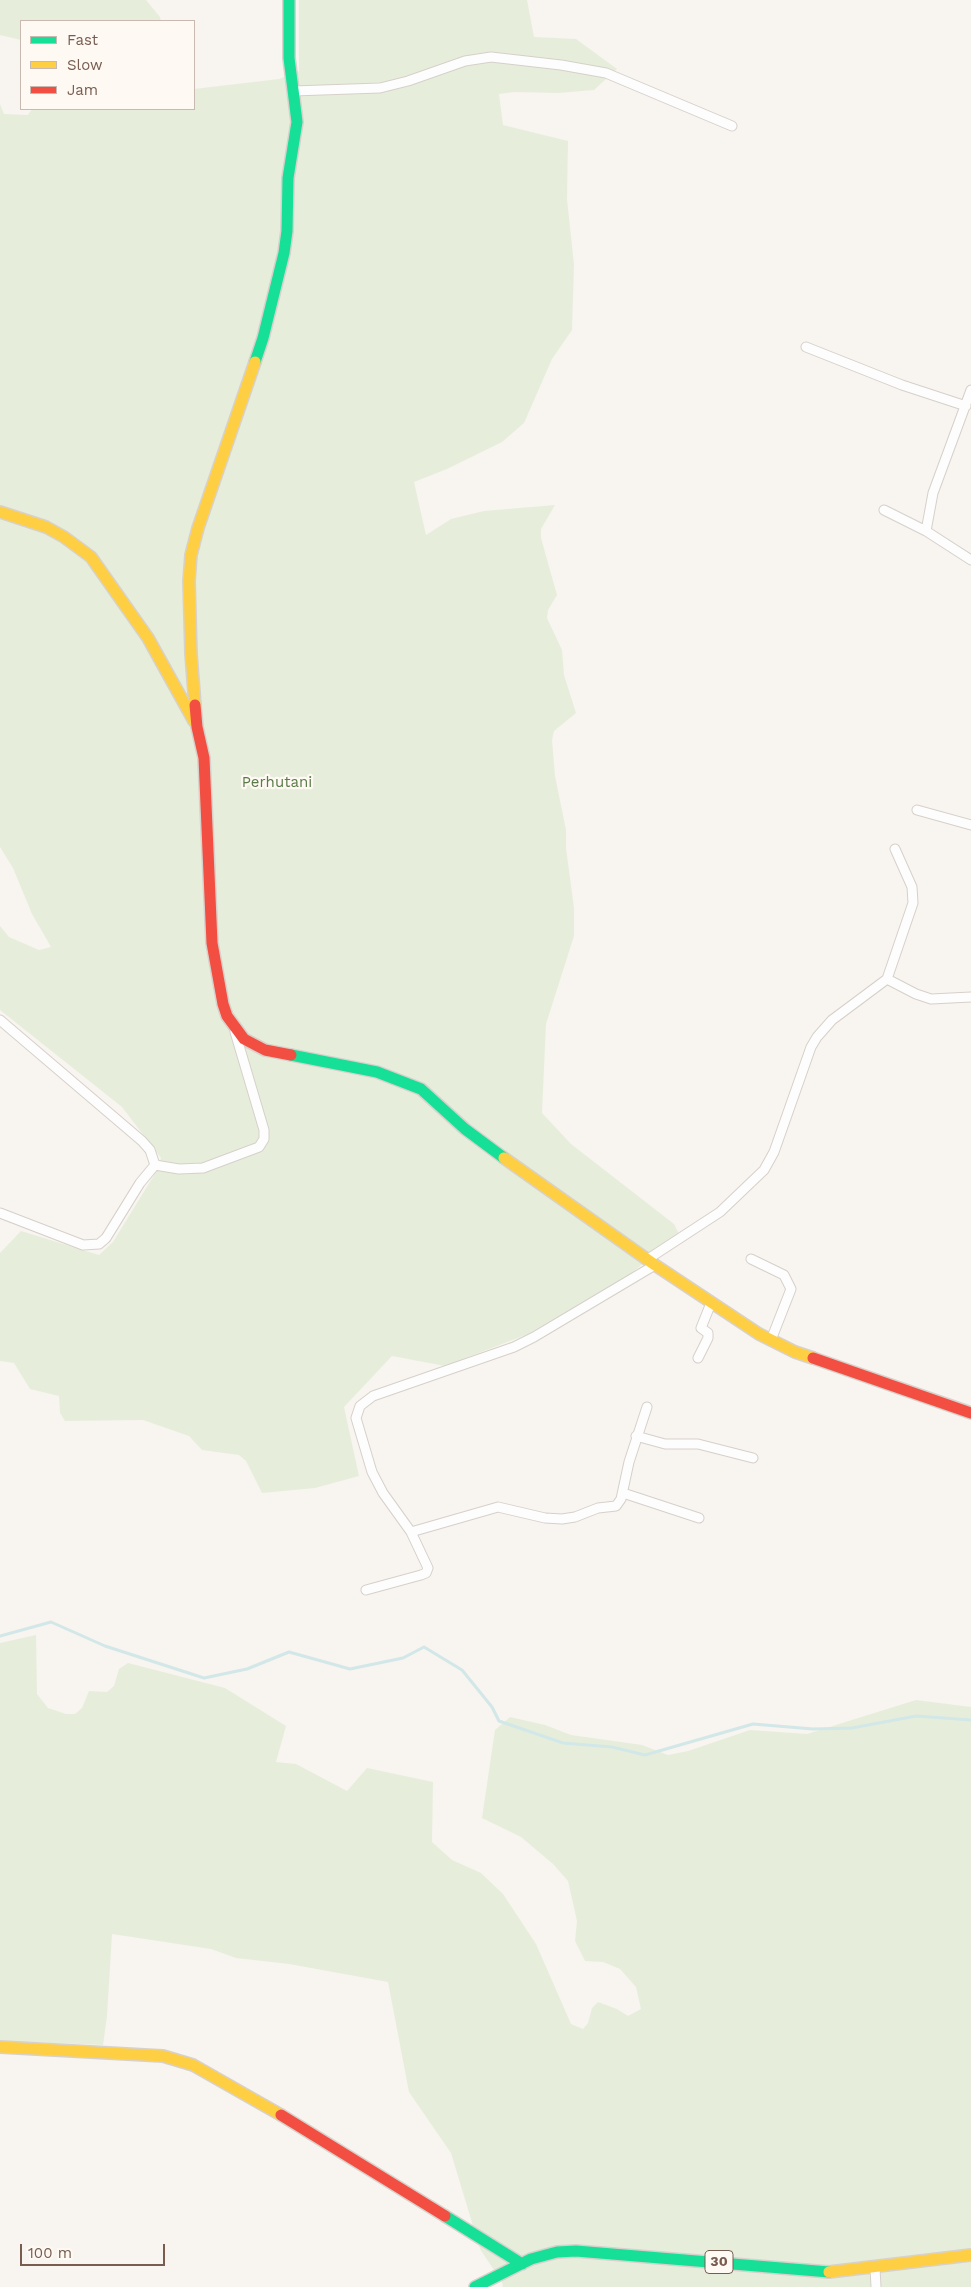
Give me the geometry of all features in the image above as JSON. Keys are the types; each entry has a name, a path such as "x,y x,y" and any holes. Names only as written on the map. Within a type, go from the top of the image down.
{"main road":[{"path":"289,0 288,40 297,122 289,173 287,231 281,267 263,338 198,528 191,555 189,580 191,654 197,727 204,758 212,943 223,1004 233,1027 244,1039 265,1050 377,1072 420,1089 465,1129 747,1327 795,1352 971,1413"},
{"path":"0,512 46,527 92,557 148,638 197,727"},
{"path":"0,2047 137,2053 163,2056 193,2065 295,2123 522,2264"},
{"name":"30","path":"475,2287 538,2257 557,2252 592,2251 809,2271 874,2268 971,2255"}],"street":[{"path":"294,91 380,88 408,81 465,61 491,57 561,65 606,73 732,126"},
{"path":"806,347 902,385 966,406"},
{"path":"926,531 933,493 971,390"},
{"path":"884,510 926,531 971,560"},
{"path":"918,810 971,824"},
{"path":"366,1590 426,1573 427,1564 411,1532 383,1494 372,1472 356,1418 360,1406 373,1396 514,1347 534,1337 652,1262 720,1212 764,1170 774,1152 811,1047 817,1037 832,1020 887,979 913,903 912,887 895,849"},
{"path":"887,979 916,994 931,998 971,997"},
{"path":"0,1020 142,1141 150,1150 155,1165"},
{"path":"155,1165 179,1169 203,1168 257,1149 261,1145 264,1130 233,1027"},
{"path":"0,1213 84,1245 99,1244 106,1238 140,1183 155,1165"},
{"path":"751,1260 784,1275 791,1289 771,1340"},
{"path":"698,1358 708,1338 708,1333 701,1328 711,1303"},
{"path":"411,1532 498,1507 545,1518 575,1517 598,1508 616,1506 623,1494 636,1436 647,1407"},
{"path":"636,1436 665,1444 690,1442 753,1458"},
{"path":"623,1494 699,1518"},
{"path":"874,2268 876,2287"}],"green space":[{"path":"0,0 146,0 161,20 20,20 20,40 0,35"},
{"name":"Perhutani","path":"299,0 527,0 534,37 576,39 617,69 594,90 499,94 503,125 568,141 567,199 574,265 572,330 552,359 524,423 502,442 447,469 414,482 426,535 451,519 484,511 555,505 541,529 541,538 557,595 548,610 547,618 562,650 564,675 576,713 554,731 552,740 555,776 566,830 566,848 574,908 574,936 546,1024 542,1113 571,1144 674,1224 679,1234 628,1276 528,1334 445,1366 392,1356 344,1407 359,1476 315,1488 262,1493 246,1461 239,1455 202,1450 189,1436 143,1420 65,1421 60,1413 59,1396 30,1389 14,1363 0,1361 0,1253 21,1231 99,1255 113,1242 156,1172 161,1158 122,1107 0,1010 0,926 9,937 39,950 51,947 32,914 13,868 0,847 0,104 4,114 28,115 31,110 195,110 195,89 279,79 299,71"},
{"path":"36,1635 37,1694 48,1708 66,1714 75,1714 82,1708 89,1691 107,1692 114,1686 119,1669 128,1663 225,1688 286,1726 276,1762 296,1764 347,1791 367,1768 433,1782 432,1842 452,1860 481,1873 503,1894 536,1944 571,2024 583,2029 588,2023 592,2008 598,2002 617,2009 628,2016 641,2009 636,1987 620,1969 603,1962 585,1961 575,1941 577,1921 568,1881 553,1864 521,1837 482,1818 495,1730 510,1717 545,1725 571,1735 642,1745 668,1755 688,1751 750,1730 807,1734 916,1700 971,1707 971,2287 503,2287 502,2282 480,2249 451,2153 409,2092 388,1982 289,1964 236,1958 211,1949 112,1934 107,2016 103,2045 0,2041 0,1643"}],"waterway":[{"path":"0,1636 51,1622 105,1646 204,1678 247,1669 289,1652 350,1669 403,1658 424,1647 462,1670 492,1707 499,1721 563,1743 612,1747 645,1755 753,1724 813,1729 852,1728 916,1716 971,1720"}],"traffic: fast":[{"path":"255,362 263,338 284,253 287,231 288,178 297,122 289,58 289,0"},
{"path":"291,1055 377,1072 421,1089 465,1129 504,1158"},
{"path":"445,2216 522,2264"},
{"path":"475,2287 531,2259 557,2252 576,2251 829,2272"}],"traffic: slow":[{"path":"195,705 191,654 189,581 191,555 198,528 255,362"},
{"path":"0,512 46,527 64,537 91,557 148,638 194,721"},
{"path":"504,1158 655,1265 759,1334 795,1352 813,1358"},
{"path":"0,2047 163,2056 193,2065 281,2115"},
{"path":"829,2272 971,2255"}],"traffic: jam":[{"path":"195,705 197,727 204,758 212,943 223,1004 227,1016 244,1039 265,1050 291,1055"},
{"path":"813,1358 971,1413"},
{"path":"281,2115 445,2216"}]}
